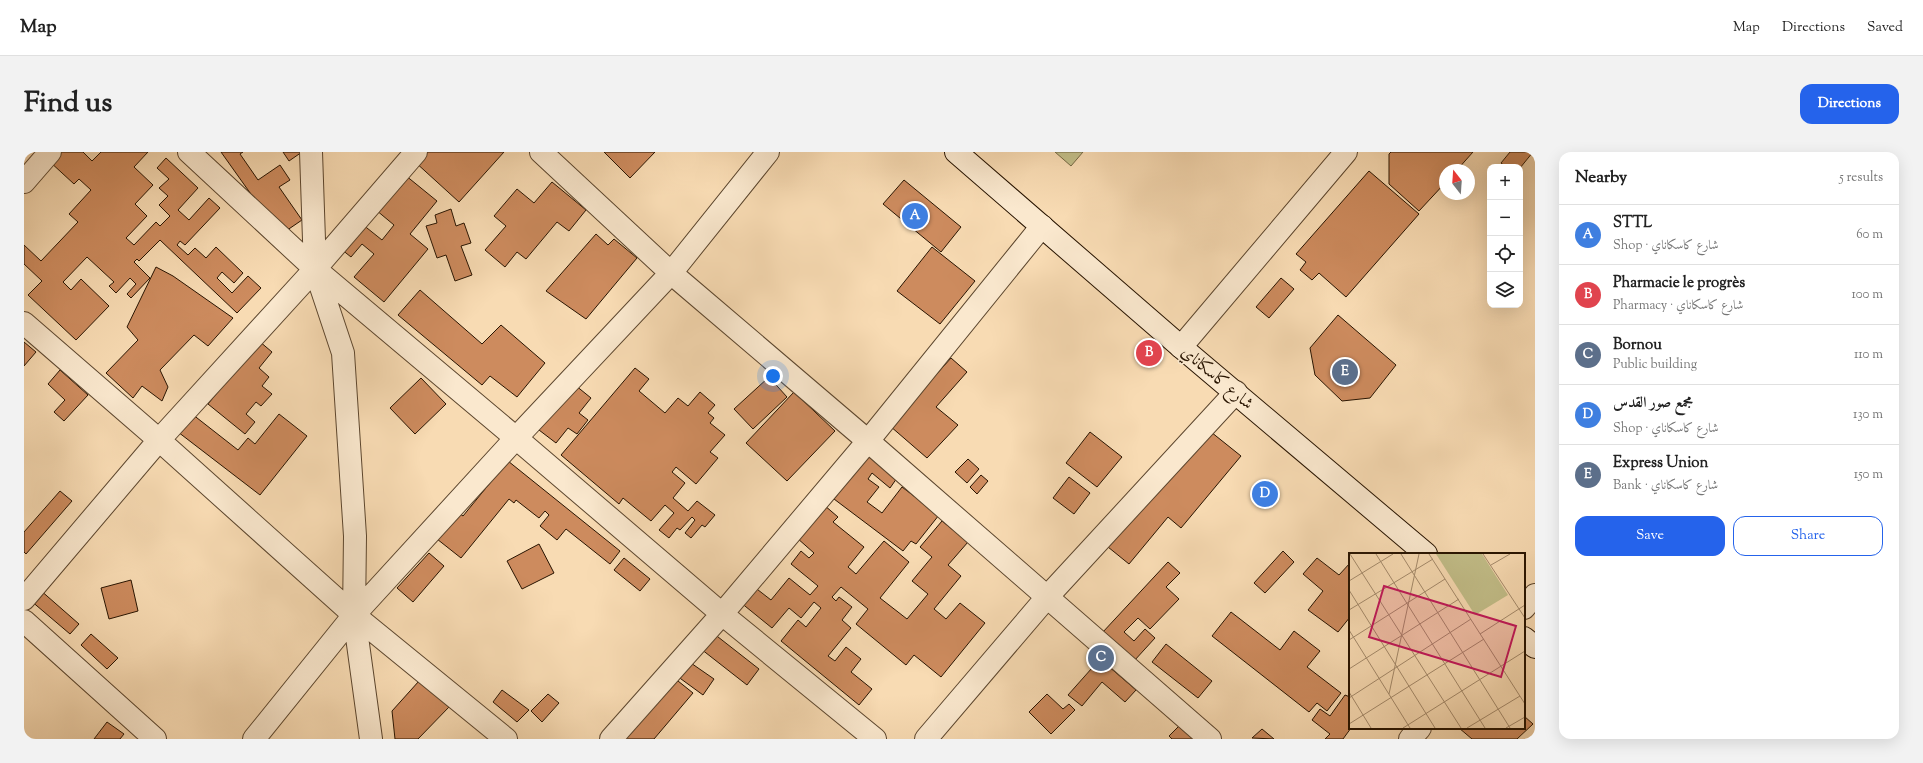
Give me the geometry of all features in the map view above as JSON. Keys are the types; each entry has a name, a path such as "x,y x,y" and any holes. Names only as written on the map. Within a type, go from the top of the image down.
{"street":[{"path":"24,182 50,152"},
{"path":"189,152 315,269 722,614 875,739"},
{"path":"311,152 315,269 343,353 355,536 354,615 371,739"},
{"path":"24,598 159,440 315,269 416,152"},
{"path":"541,152 671,273 1048,596 1210,739"},
{"path":"254,739 354,615 516,438 671,273 768,152"},
{"name":"شارع كاسكاناي","path":"956,152 1181,347 1425,553"},
{"path":"1181,347 1346,152"},
{"path":"611,739 722,614 868,441 1042,226"},
{"path":"24,323 159,440 354,615 506,739"},
{"path":"926,739 1048,596 1236,392"},
{"path":"1525,607 1535,595"},
{"path":"24,621 156,739"},
{"path":"1525,639 1535,647"},
{"path":"1410,739 1419,729"}],"shaded area":[{"path":"1055,152 1083,152 1071,166"}],"building":[{"path":"57,152 83,152 92,161 101,152 148,152 134,167 153,185 135,204 147,216 126,238 134,245 156,222 160,226 170,216 159,205 168,196 159,188 169,179 157,168 166,158 198,188 178,210 189,220 209,198 220,208 185,245 180,241 177,245 188,255 195,248 206,258 216,247 243,273 234,283 222,272 217,278 232,293 248,276 261,288 237,313 160,240 139,261 137,259 134,262 150,278 131,298 127,294 136,284 130,278 116,293 109,286 114,282 87,257 63,282 71,290 81,279 109,306 76,340 28,295 42,281 24,264 24,245 41,261 78,222 69,214 91,190 79,179 74,184 49,161"},
{"path":"221,152 243,152 240,154 258,180 280,165 290,180 279,187 302,220 280,235"},
{"path":"283,152 302,152 289,161"},
{"path":"422,152 504,152 459,202 414,161"},
{"path":"604,152 655,152 630,178"},
{"path":"1391,152 1473,152 1462,164 1439,164 1439,189 1419,211 1389,184 1389,154"},
{"path":"1510,152 1533,152 1523,164 1501,163"},
{"path":"1369,171 1419,214 1346,297 1319,273 1312,280 1300,270 1306,262 1296,254"},
{"path":"405,175 437,201 410,234 428,249 384,302 354,277 374,254 362,244 351,257 341,249 362,224 382,240 394,225 376,210"},
{"path":"904,180 961,227 941,252 883,204"},
{"path":"552,182 586,210 569,231 557,222 526,259 517,252 505,267 485,250 506,226 494,216 517,189 534,203"},
{"path":"451,209 456,226 464,223 471,243 461,246 472,275 455,281 446,255 437,258 426,226 437,223 435,215"},
{"path":"596,234 608,245 614,239 637,258 586,319 546,291"},
{"path":"932,247 975,281 940,324 897,291"},
{"path":"156,267 173,276 233,318 208,346 194,335 160,370 168,387 162,401 142,386 133,398 106,373 138,340 127,327"},
{"path":"1281,278 1294,289 1269,318 1256,307"},
{"path":"420,290 482,344 501,325 545,363 517,397 490,376 482,385 398,315"},
{"path":"1338,315 1396,365 1370,398 1342,401 1315,375 1310,348"},
{"path":"259,341 272,352 259,368 269,377 262,386 272,394 261,406 256,402 246,414 255,422 245,434 208,404"},
{"path":"24,342 36,352 24,366"},
{"path":"951,358 967,372 936,407 958,425 927,458 890,426"},
{"path":"635,368 649,379 639,391 665,413 678,398 688,406 700,392 715,405 708,413 714,418 710,423 725,435 710,452 718,458 696,484 676,467 672,472 685,483 673,498 688,511 697,501 715,515 705,527 702,525 691,538 685,533 695,520 692,517 680,530 677,528 669,538 659,530 674,513 665,505 651,521 623,498 619,504 561,455"},
{"path":"60,370 88,395 64,421 54,412 65,400 48,384"},
{"path":"769,377 787,397 753,429 734,409"},
{"path":"421,378 446,404 415,434 390,408"},
{"path":"575,385 591,398 579,413 588,420 577,434 568,428 556,443 539,430"},
{"path":"794,392 835,431 787,481 746,443"},
{"path":"192,414 238,450 248,438 255,444 279,414 307,436 260,495 178,432"},
{"path":"1206,428 1241,456 1181,528 1168,517 1129,564 1108,547"},
{"path":"1090,432 1122,457 1097,487 1066,463"},
{"path":"868,455 897,478 890,488 872,473 868,479 879,487 867,502 882,513 902,487 939,515 916,544 911,541 903,551 834,499"},
{"path":"968,459 979,469 967,483 955,472"},
{"path":"508,461 620,551 610,564 566,529 557,540 540,526 549,515 545,511 539,518 516,500 514,503 509,499 461,558 437,539 459,513 463,516"},
{"path":"981,475 988,481 977,494 970,487"},
{"path":"1069,477 1090,493 1074,514 1053,498"},
{"path":"60,491 72,501 26,554 24,552 24,532"},
{"path":"824,505 838,517 833,522 864,547 848,567 856,574 884,541 909,562 880,598 907,619 928,594 912,581 932,557 920,547 942,521 968,542 948,565 961,576 934,609 946,619 960,603 985,623 941,677 914,655 906,665 856,624 868,609 841,587 832,597 836,601 839,597 852,607 842,620 851,628 828,656 835,661 846,647 861,659 851,672 872,689 859,705 781,641 798,620 806,627 821,608 814,602 801,618 789,608 772,628 740,602 753,586 771,600 789,578 810,595 818,586 791,564 801,551 809,558 814,553 797,538"},
{"path":"539,544 554,573 522,589 507,561"},
{"path":"1283,551 1294,562 1265,593 1254,583"},
{"path":"429,553 444,566 413,602 397,588"},
{"path":"624,558 650,579 640,591 614,570"},
{"path":"1317,558 1339,575 1349,564 1349,618 1338,632 1308,610 1323,591 1303,574"},
{"path":"1168,562 1180,573 1166,587 1179,599 1150,629 1138,618 1124,632 1134,641 1145,629 1155,638 1134,661 1102,633"},
{"path":"131,580 138,611 109,619 101,588"},
{"path":"39,589 79,624 70,634 30,600"},
{"path":"1231,612 1280,650 1294,631 1320,651 1307,667 1341,693 1327,711 1317,703 1309,712 1212,636"},
{"path":"713,633 759,669 747,685 701,649"},
{"path":"91,634 118,658 107,669 81,645"},
{"path":"1166,644 1212,681 1198,698 1152,662"},
{"path":"1100,659 1136,690 1125,702 1102,682 1082,706 1068,695"},
{"path":"688,661 714,679 703,695 677,676"},
{"path":"673,677 693,693 654,739 621,739"},
{"path":"419,681 449,707 418,739 395,739 392,711"},
{"path":"502,690 529,710 517,722 493,702"},
{"path":"548,694 559,703 542,722 531,711"},
{"path":"1047,694 1063,709 1069,704 1075,710 1051,734 1029,712"},
{"path":"1345,695 1349,697 1349,729 1350,729 1343,739 1325,739 1330,734 1312,720 1320,709 1330,716"},
{"path":"1525,717 1533,724 1517,739 1472,739 1460,729 1525,729"},
{"path":"107,722 124,734 120,739 94,739"},
{"path":"1182,723 1198,739 1172,739 1169,736"},
{"path":"1262,729 1274,739 1252,738"}],"place":[{"name":"STTL","path":"915,216"},
{"name":"Pharmacie le progrès","path":"1149,353"},
{"name":"Express Union","path":"1345,372"},
{"name":"مجمع صور القدس","path":"1265,494"},
{"name":"Bornou","path":"1101,658"}]}
